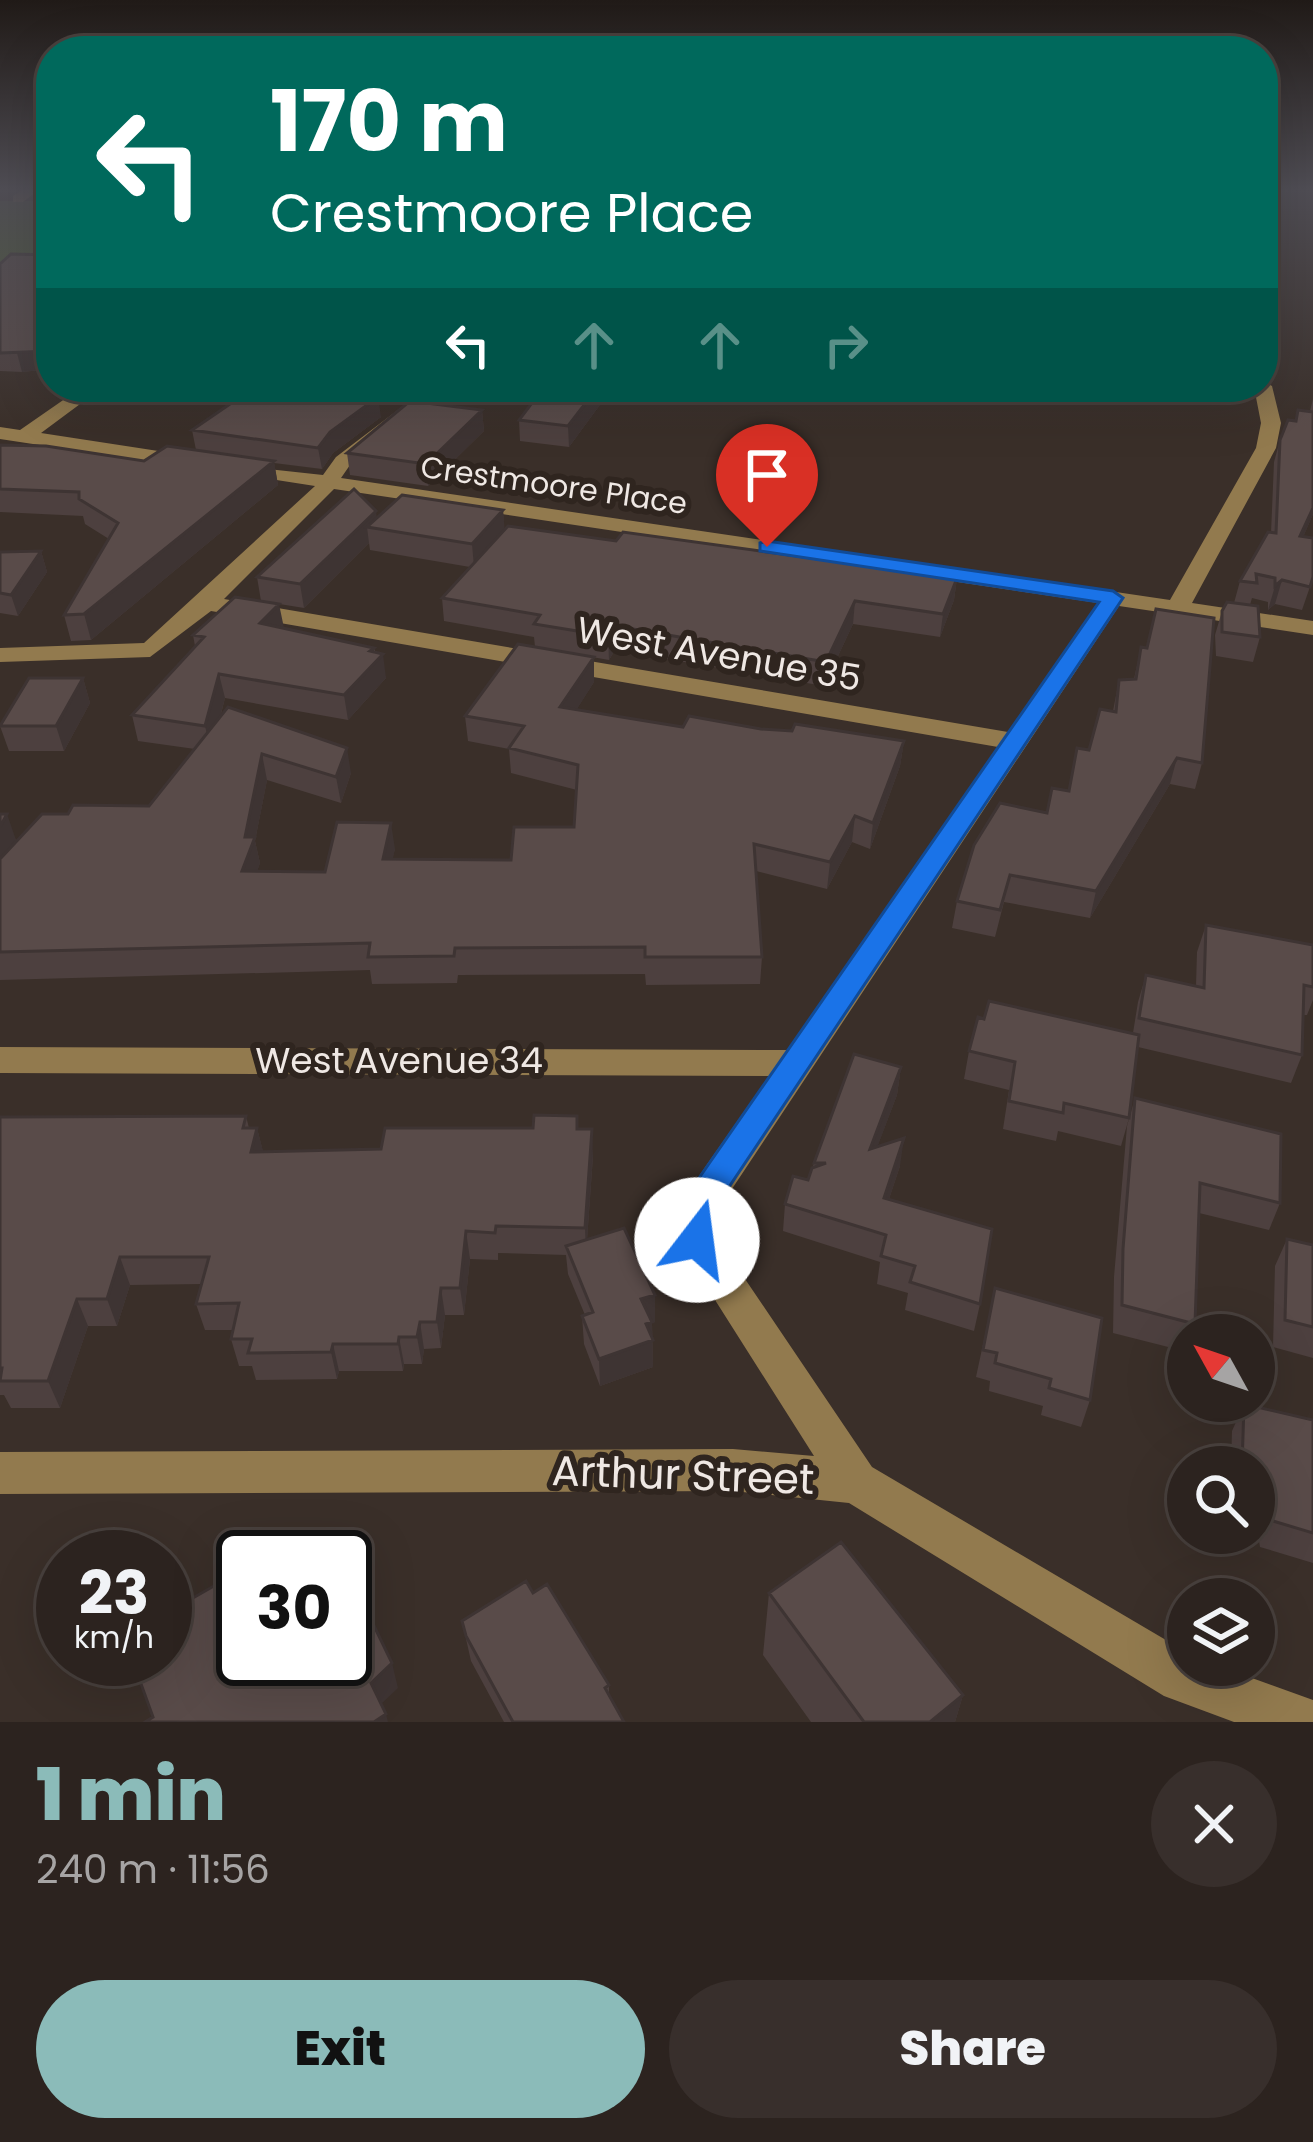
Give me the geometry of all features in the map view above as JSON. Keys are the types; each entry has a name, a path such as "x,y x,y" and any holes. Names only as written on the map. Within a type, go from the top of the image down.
{"street":[{"path":"27,434 73,402"},
{"path":"0,655 150,650 206,603 329,483 357,449 420,402"},
{"path":"1177,608 1266,448 1271,423 1266,402"},
{"name":"Crestmoore Place","path":"0,433 1313,628"},
{"path":"856,1482 697,1240 694,1214 1113,598"},
{"name":"West Avenue 35","path":"206,603 1016,742"},
{"name":"West Avenue 34","path":"0,1060 798,1063"},
{"name":"Arthur Street","path":"0,1473 733,1470 856,1482 1182,1678 1304,1722"}],"building":[{"path":"0,269 36,269 36,352 0,353"},
{"path":"233,402 371,402 330,432 318,448 192,430"},
{"path":"409,402 482,410 426,464 347,453"},
{"path":"533,402 586,402 568,426 519,420"},
{"path":"1298,410 1313,412 1313,508 1300,536 1313,538 1310,587 1282,580 1275,586 1275,578 1256,574 1257,583 1240,581 1268,532 1276,533 1280,440 1288,420 1296,421"},
{"path":"0,445 46,446 144,461 167,446 274,461 84,614 64,615 118,523 79,499 79,492 0,489"},
{"path":"354,489 376,511 300,584 257,577"},
{"path":"402,495 503,510 472,544 367,527"},
{"path":"508,526 616,541 623,532 957,578 943,614 855,601 826,662 615,626 608,636 534,624 540,615 442,598"},
{"path":"41,551 11,595 0,593 0,552"},
{"path":"235,597 279,604 260,623 374,648 370,651 383,654 344,695 219,674 205,726 132,715 204,637 193,635"},
{"path":"1227,602 1258,606 1260,637 1222,632"},
{"path":"1156,609 1214,618 1202,763 1177,758 1096,891 1010,875 1000,910 957,901 974,845 1000,803 1047,813 1052,788 1069,791 1077,748 1089,750 1100,709 1116,712 1119,680 1136,679 1141,647 1147,648"},
{"path":"518,644 594,657 560,707 683,727 689,716 761,729 792,731 795,724 904,741 873,823 855,816 830,862 754,844 762,957 645,957 645,947 455,948 454,956 368,957 370,943 0,952 0,859 42,814 68,814 73,805 149,806 228,707 347,748 336,777 262,754 245,837 255,837 242,871 325,872 337,822 391,823 383,859 511,860 514,827 574,827 578,765 509,748 524,726 465,716"},
{"path":"29,678 83,678 56,726 0,726"},
{"path":"1206,925 1313,945 1313,987 1304,985 1302,1055 1139,1018 1146,975 1204,988"},
{"path":"989,1001 1139,1035 1129,1118 1064,1103 1063,1113 1009,1101 1015,1062 969,1051 978,1017 984,1019"},
{"path":"854,1054 901,1067 870,1149 904,1138 884,1198 992,1229 980,1304 910,1282 915,1266 881,1256 886,1235 785,1204 793,1176 808,1180 812,1168 826,1163 814,1163"},
{"path":"1135,1098 1281,1134 1280,1203 1200,1183 1195,1314 1167,1317 1122,1305"},
{"path":"534,1115 577,1116 577,1129 592,1129 585,1228 496,1226 495,1233 466,1231 460,1288 441,1288 437,1322 420,1322 417,1337 399,1337 398,1344 333,1344 331,1352 248,1353 252,1339 231,1339 239,1303 196,1304 209,1257 120,1257 107,1299 77,1299 48,1381 0,1381 0,1117 246,1116 243,1128 257,1128 251,1152 381,1149 385,1128 533,1128"},
{"path":"624,1228 655,1295 641,1299 652,1322 646,1324 653,1340 599,1359 582,1316 593,1312 566,1246"},
{"path":"1287,1239 1313,1245 1313,1327 1285,1320"},
{"path":"995,1288 1102,1318 1090,1400 1049,1388 1051,1379 995,1363 997,1353 983,1350"},
{"path":"1275,1411 1313,1420 1313,1533 1275,1522 1275,1446 1243,1446 1243,1422 1275,1422"},
{"path":"841,1542 963,1695 930,1722 864,1722 769,1593"},
{"path":"526,1581 533,1593 547,1584 609,1685 605,1688 624,1722 513,1722 462,1621"},
{"path":"216,1585 216,1686 372,1685 386,1714 374,1722 145,1722 153,1717 142,1686 192,1686 192,1598"},
{"path":"372,1622 392,1663 372,1682"}],"route":[{"path":"697,1240 694,1214 709,1190 1113,598 767,547"}]}
